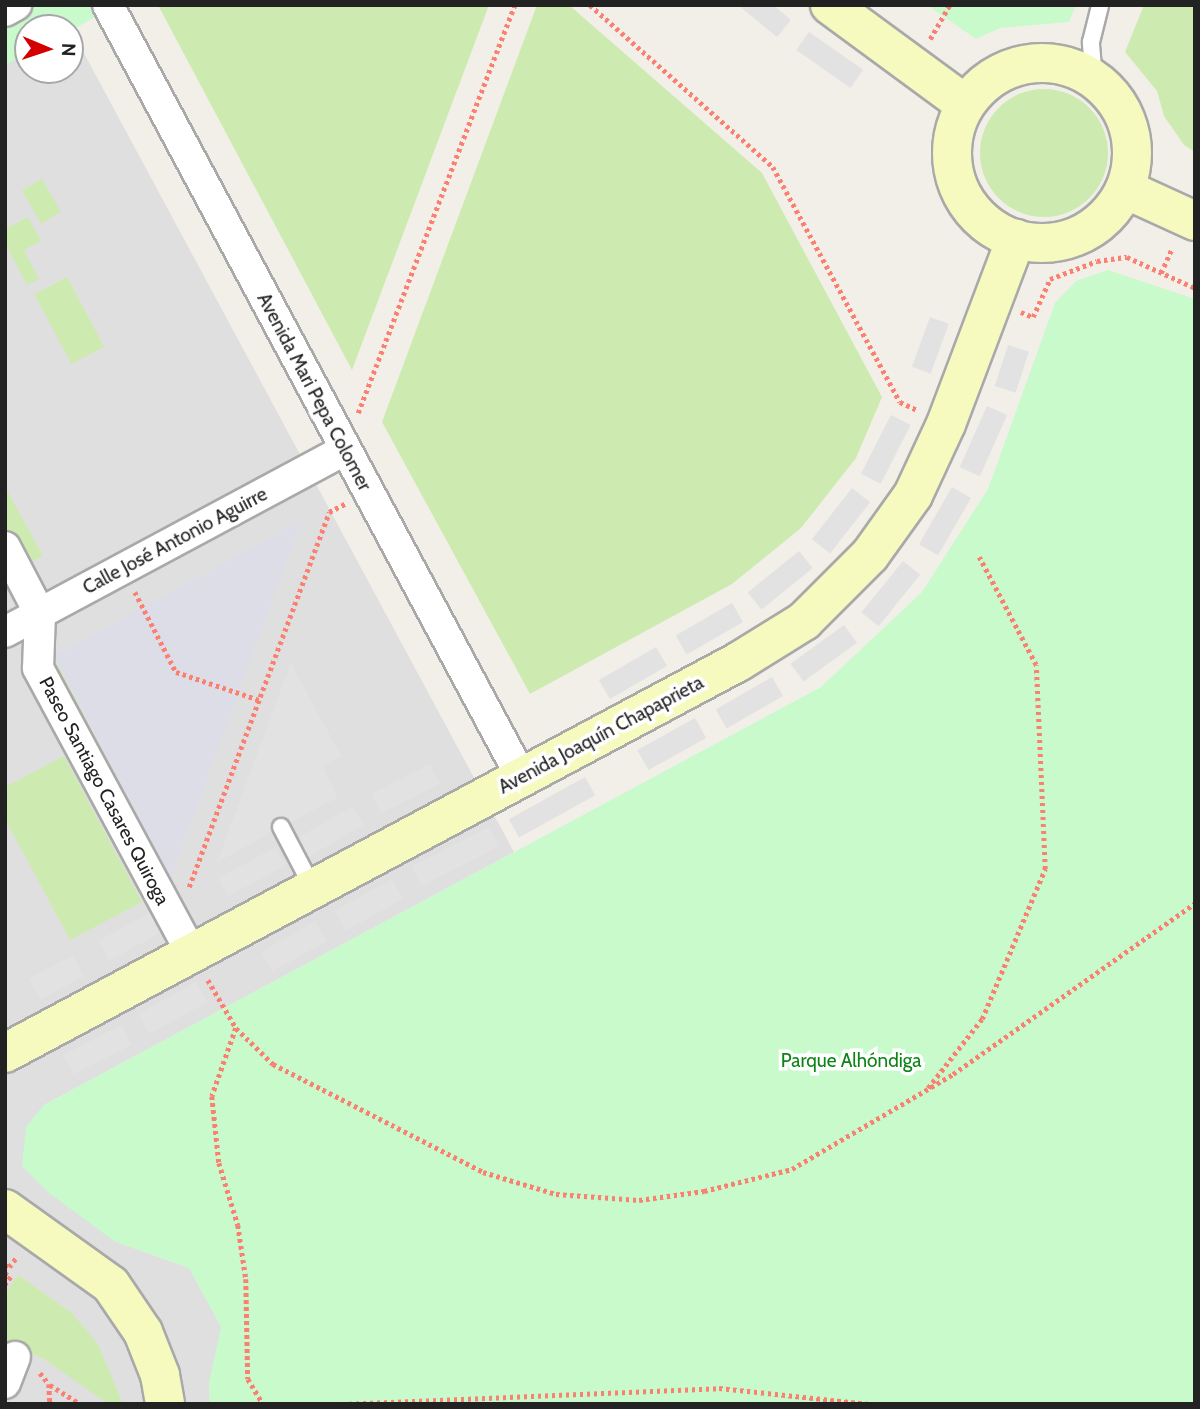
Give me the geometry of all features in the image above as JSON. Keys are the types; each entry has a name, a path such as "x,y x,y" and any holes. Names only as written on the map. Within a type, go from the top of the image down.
{"street":[{"path":"5,11 16,5"},
{"name":"Avenida Mari Pepa Colomer","path":"108,5 522,778"},
{"path":"830,5 965,104"},
{"path":"1041,62 1070,66 1094,79 1117,102 1129,130 1132,160 1125,189 1111,211 1079,234 1042,243 1016,239 991,228 971,209 957,185 952,157 954,130 965,104 985,82 1012,67 1041,62"},
{"path":"1125,189 1195,221"},
{"name":"Avenida Joaquín Chapaprieta","path":"5,1054 184,939 314,890 738,662 804,621 870,555 913,495 946,424 1016,239"},
{"name":"Calle José Antonio Aguirre","path":"5,632 344,450"},
{"name":"Paseo Santiago Casares Quiroga","path":"5,547 40,614 38,668 184,939"},
{"path":"5,1209 111,1285 143,1332 160,1375 165,1404"}],"lane":[{"path":"1094,79 1091,42 1100,5"},
{"path":"281,828 314,890"}],"path":[{"path":"344,450 515,5"},
{"path":"590,5 773,167 900,402 946,424"},
{"path":"993,300 1033,317 1050,279 1097,261 1128,257 1195,288"},
{"path":"367,492 330,512 259,700 184,939 236,1028 273,1064 483,1172 556,1194 639,1200 704,1191 792,1169 925,1092 1114,964 1195,903"},
{"path":"925,1092 982,1019 1045,869 1036,665 979,557"},
{"path":"123,569 176,672 259,700"},
{"path":"236,1028 212,1096 219,1163 238,1225 246,1279 248,1379 263,1404"},
{"path":"9,1248 29,1261"},
{"path":"5,1265 9,1267 18,1254"},
{"path":"5,1273 11,1277 5,1285"},
{"path":"49,1384 81,1404"},
{"path":"342,1404 719,1388 869,1404"}],"shaded area":[{"path":"5,5 58,5 63,14 14,14 14,84 84,84 84,53 514,852 44,1105 114,1241 189,1268 222,1327 209,1383 210,1404 5,1404"},
{"path":"738,5 773,5 791,20 777,37"},
{"path":"809,32 863,70 850,88 796,50"},
{"path":"930,317 949,324 931,374 912,367"},
{"path":"1008,345 1029,352 1016,393 995,386"},
{"path":"987,406 1007,415 980,476 960,467"},
{"path":"891,415 911,425 881,484 861,474"},
{"path":"952,487 971,498 938,555 919,544"},
{"path":"852,488 870,502 830,553 812,539"},
{"path":"302,520 180,853 171,878 54,656"},
{"path":"799,551 813,568 762,610 748,593"},
{"path":"903,561 920,575 879,626 861,612"},
{"path":"732,603 743,622 687,655 676,636"},
{"path":"844,625 857,643 804,682 791,664"},
{"path":"656,647 667,666 610,699 599,680"},
{"path":"291,663 341,756 322,766 338,797 217,862"},
{"path":"772,677 783,696 727,729 716,710"},
{"path":"695,718 706,738 648,770 637,750"},
{"path":"430,764 440,784 381,814 371,794"},
{"path":"585,777 595,795 519,838 509,819"},
{"path":"353,806 364,825 308,858 297,838"},
{"path":"489,827 499,847 421,886 411,866"},
{"path":"276,847 286,866 228,897 218,878"},
{"path":"392,879 403,899 345,931 334,911"},
{"path":"156,909 167,929 109,961 98,941"},
{"path":"316,921 327,941 272,972 261,952"},
{"path":"73,955 84,976 40,1000 29,978"},
{"path":"196,982 207,1002 149,1034 138,1014"},
{"path":"122,1025 132,1045 73,1075 63,1055"}],"green space":[{"path":"5,5 117,5 84,23 84,14 14,14 14,60 5,65"},
{"path":"158,5 489,5 352,370"},
{"path":"537,5 569,5 762,173 882,397 856,458 801,528 732,584 530,694 382,422"},
{"path":"927,5 1076,5 1069,22 1000,28 976,39"},
{"path":"1144,5 1195,5 1195,152 1184,145 1164,116 1157,91 1125,52"},
{"path":"1044,89 1068,94 1089,108 1103,129 1108,153 1103,177 1089,198 1068,212 1044,217 1020,212 999,198 985,177 980,153 985,129 999,108 1020,94"},
{"path":"42,179 61,212 41,223 22,190"},
{"path":"28,217 41,241 24,250 39,279 27,285 5,243 5,229"},
{"name":"Parque Alhóndiga","path":"1108,270 1195,299 1195,1404 210,1404 209,1383 221,1327 189,1268 114,1241 48,1192 22,1166 26,1127 44,1105 821,687 922,592 988,489 1055,303 1076,281"},
{"path":"67,277 104,347 71,364 34,294"},
{"path":"8,492 43,556 5,576 5,493"},
{"path":"57,664 85,716 70,724 42,672"},
{"path":"96,738 133,807 118,815 81,746"},
{"path":"64,756 142,902 70,940 5,819 5,787"},
{"path":"18,1275 72,1313 98,1344 123,1404 108,1404 44,1359 5,1341 5,1294"}]}
